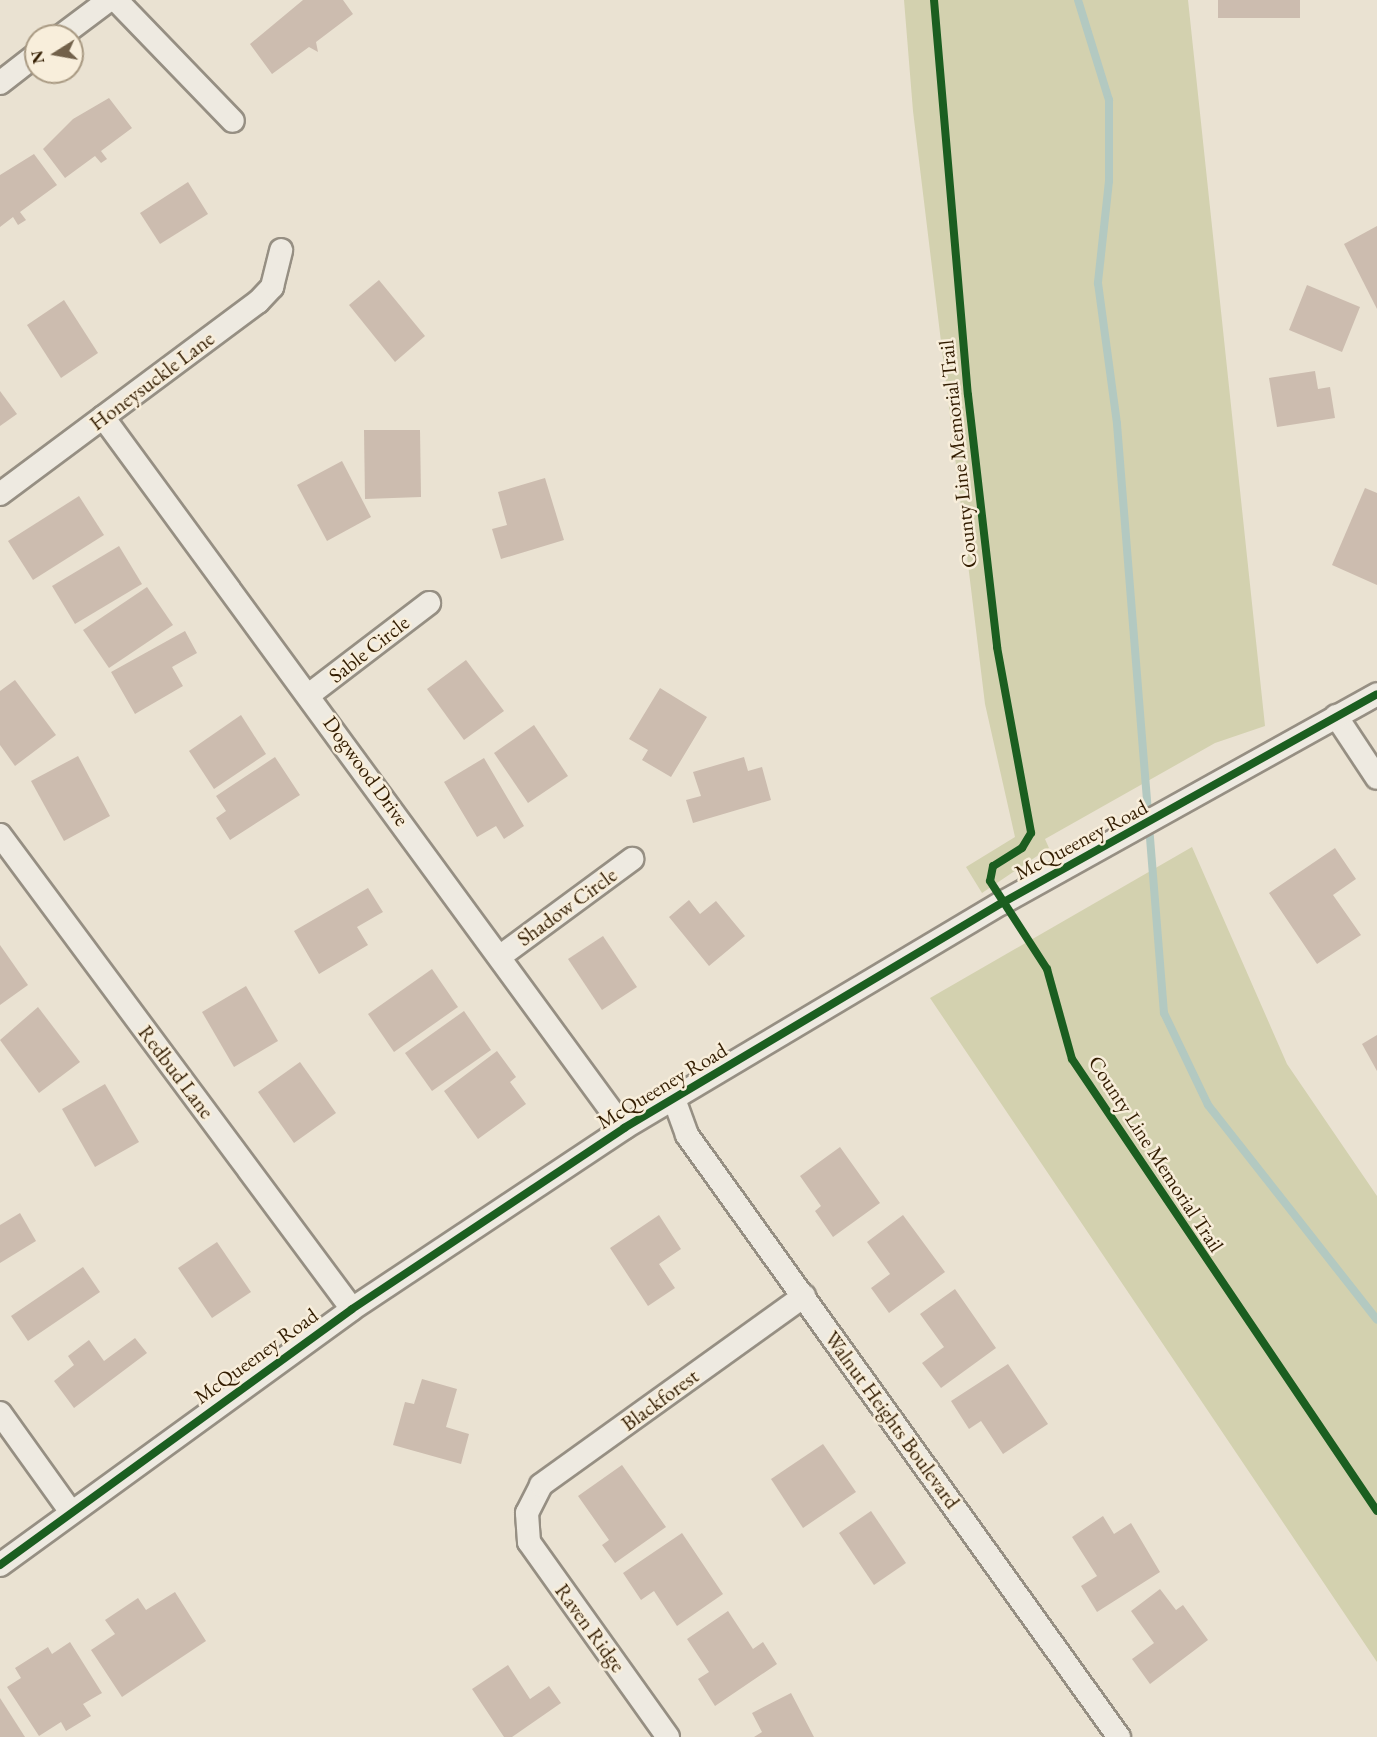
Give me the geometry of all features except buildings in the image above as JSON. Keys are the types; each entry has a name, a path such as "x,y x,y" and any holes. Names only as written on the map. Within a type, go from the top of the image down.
{"street":[{"path":"78,24 109,0"},
{"path":"116,0 233,121"},
{"path":"0,83 24,64"},
{"name":"Honeysuckle Lane","path":"0,494 258,302 272,287 281,250"},
{"name":"Dogwood Drive","path":"103,417 502,955 624,1128"},
{"name":"Sable Circle","path":"310,694 429,603"},
{"name":"McQueeney Road","path":"0,1565 352,1309 624,1128 1056,875 1229,780 1377,693"},
{"path":"1336,716 1377,778"},
{"name":"Redbud Lane","path":"0,835 352,1309"},
{"name":"Shadow Circle","path":"502,955 632,859"},
{"name":"Walnut Heights Boulevard","path":"674,1099 687,1135 1119,1737"},
{"name":"Blackforest","path":"527,1513 541,1485 804,1296"},
{"path":"0,1413 71,1512"},
{"name":"Raven Ridge","path":"527,1513 529,1542 668,1737"}],"shaded area":[{"path":"904,0 1188,0 1265,726 1215,743 1045,839 1049,848 982,893 966,867 1015,837 985,704 913,111"},
{"path":"1192,847 1287,1064 1377,1196 1377,1662 930,998"}],"waterway":[{"path":"1078,0 1109,100 1109,181 1098,283 1117,424 1164,1013 1208,1105 1377,1320"}],"cycle path":[{"name":"County Line Memorial Trail","path":"934,0 968,395 997,647 1031,833 1022,848 993,866 990,881 1047,969 1072,1059 1377,1511"},
{"path":"0,1565 352,1309 624,1128 1002,903 1377,694"}]}
